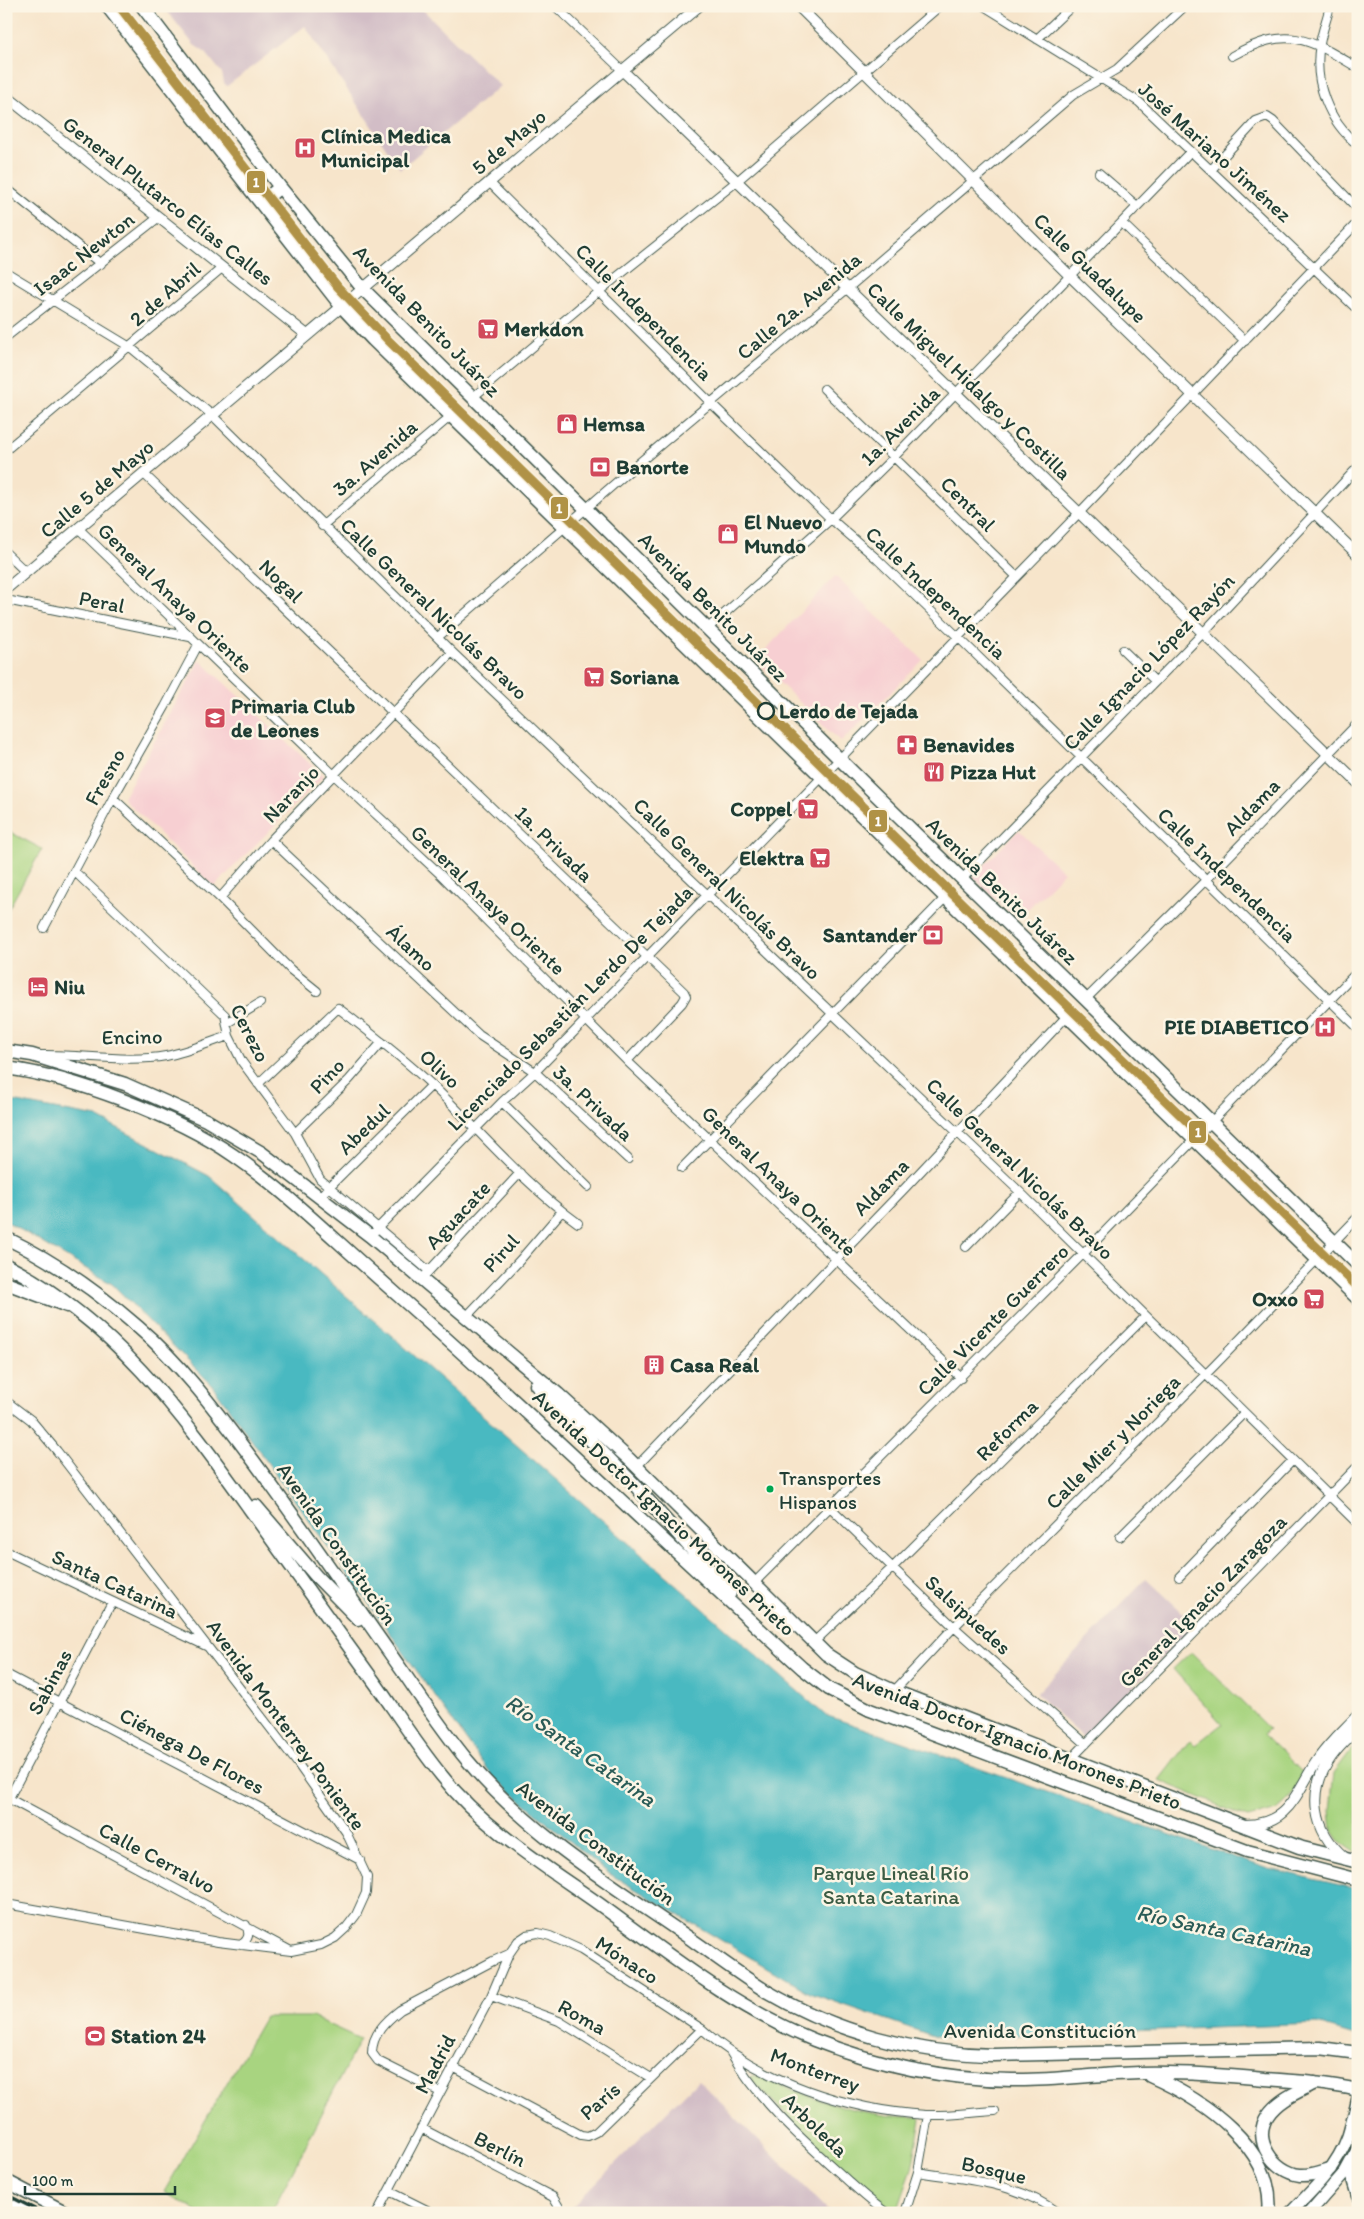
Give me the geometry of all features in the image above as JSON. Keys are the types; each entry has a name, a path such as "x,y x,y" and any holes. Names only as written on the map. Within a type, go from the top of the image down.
{"main road":[{"name":"Avenida Benito Juárez","path":"107,6 342,306 373,340 1066,1017 1358,1299"},
{"name":"Avenida Benito Juárez","path":"142,6 280,187 363,289 1085,1000 1358,1265"},
{"path":"261,203 280,187"},
{"name":"Avenida Doctor Ignacio Morones Prieto","path":"6,1051 32,1055 125,1084 206,1120 262,1153 319,1197 374,1232 425,1276 465,1318 558,1394 637,1466 814,1642 856,1673 894,1691 1299,1847 1352,1861"},
{"name":"Avenida Doctor Ignacio Morones Prieto","path":"6,1068 51,1077 84,1087 186,1128 231,1154 272,1184 474,1364 802,1668 829,1689 870,1710 1247,1851 1358,1880"},
{"name":"Avenida Constitución","path":"6,1238 44,1258 93,1291 139,1328 203,1394 271,1484 467,1760 503,1799 520,1815 603,1878 765,1990 830,2021 876,2037 916,2047 971,2055 1302,2048 1358,2053"},
{"name":"Avenida Constitución","path":"6,1265 49,1289 76,1309 118,1346 163,1393 238,1493 426,1756 461,1798 509,1839 716,1988 762,2015 809,2038 859,2056 910,2069 961,2077 1013,2080 1143,2073 1216,2074 1315,2083 1358,2090"},
{"path":"6,1283 76,1309"},
{"path":"485,1333 633,1483 766,1635"},
{"path":"238,1493 257,1506 323,1583 380,1640"},
{"path":"1143,2073 1170,2084 1196,2099 1228,2126 1252,2152 1262,2167 1269,2184 1270,2213"},
{"path":"1315,2083 1282,2100 1272,2110 1265,2120 1263,2143 1273,2162 1290,2173 1307,2176 1330,2169"},
{"path":"1290,2213 1316,2187 1330,2169 1348,2136 1358,2098"},
{"path":"1356,2153 1352,2176 1358,2196"},
{"path":"1309,2213 1336,2184 1356,2153"},
{"path":"6,2181 67,2213"},
{"path":"6,2203 26,2213"}],"street":[{"name":"Calle Miguel Hidalgo y Costilla","path":"555,6 736,182 788,229 847,289 1358,783"},
{"path":"623,71 700,6"},
{"name":"Calle Guadalupe","path":"798,6 1069,275 1194,394 1358,555"},
{"path":"472,398 598,292 736,182 866,72 940,6"},
{"name":"José Mariano Jiménez","path":"984,6 1139,102 1358,310"},
{"path":"1037,39 1072,6"},
{"name":"Calle 2a. Avenida","path":"438,637 1073,95 1117,70 1185,6"},
{"path":"1330,6 1320,45 1319,81 1338,124 1358,145"},
{"path":"1232,56 1252,45 1282,37 1305,40 1320,45 1358,68"},
{"name":"5 de Mayo","path":"212,415 623,71"},
{"name":"General Plutarco Elías Calles","path":"6,96 307,335"},
{"path":"1211,170 1256,121 1262,118 1273,121 1358,208"},
{"name":"1a. Avenida","path":"707,629 831,519 895,456 1191,151"},
{"path":"1099,173 1137,206"},
{"name":"Calle Independencia","path":"490,183 711,403 831,519 876,558 958,637 1358,1028"},
{"path":"6,188 101,264"},
{"name":"Isaac Newton","path":"6,338 159,217"},
{"name":"Licenciado Sebastián Lerdo De Tejada","path":"374,1232 502,1102 535,1072 1079,513 1358,222"},
{"path":"1122,223 1245,341"},
{"name":"2 de Abril","path":"6,450 222,268"},
{"name":"Calle General Nicolás Bravo","path":"6,272 130,347 212,415 322,526 452,652 958,1132 1358,1524"},
{"name":"Central","path":"824,389 895,456 1016,576"},
{"name":"Calle 5 de Mayo","path":"6,589 212,415"},
{"name":"3a. Avenida","path":"322,526 451,416"},
{"name":"Calle Ignacio López Rayón","path":"962,879 1202,634 1358,467"},
{"name":"Nogal","path":"144,474 395,713"},
{"name":"General Anaya Oriente","path":"79,529 334,775 440,874 627,1060 961,1378"},
{"path":"6,552 26,572"},
{"name":"Peral","path":"6,600 190,637"},
{"name":"Fresno","path":"44,928 198,644"},
{"path":"1122,650 1155,681"},
{"name":"Naranjo","path":"220,898 271,840 452,652"},
{"name":"1a. Privada","path":"395,713 684,992 685,1000 627,1060"},
{"name":"Aldama","path":"1085,1000 1206,880 1358,723"},
{"path":"113,798 220,898 291,970 317,991"},
{"name":"Álamo","path":"271,840 479,1035 535,1072"},
{"name":"Cerezo","path":"74,871 219,1007 225,1015 229,1036 242,1062 295,1133 315,1172 374,1232"},
{"path":"682,1168 945,898"},
{"name":"Calle Vicente Guerrero","path":"754,1583 961,1378 1358,971"},
{"path":"227,1023 260,1003"},
{"name":"Olivo","path":"258,1084 338,1008 382,1042 432,1085 520,1173 562,1211 578,1222"},
{"name":"Aldama","path":"637,1466 1066,1017"},
{"name":"Encino","path":"32,1055 74,1054 141,1058 164,1056 229,1036"},
{"name":"Pino","path":"295,1133 348,1080 382,1042"},
{"name":"3a. Privada","path":"535,1072 628,1159"},
{"name":"Abedul","path":"319,1197 391,1128 432,1085"},
{"path":"502,1102 588,1187"},
{"name":"Aguacate","path":"425,1276 520,1173"},
{"path":"966,1247 1020,1192"},
{"name":"Pirul","path":"465,1318 520,1260 562,1211"},
{"name":"Calle Mier y Noriega","path":"894,1691 954,1627 1358,1218"},
{"name":"Reforma","path":"814,1642 892,1568 1146,1316"},
{"name":"Avenida Monterrey Poniente","path":"6,1401 31,1420 58,1451 209,1648 346,1832 367,1877 366,1893 356,1915 346,1928 335,1938 321,1945 291,1951 241,1945 6,1904"},
{"path":"1120,1537 1244,1413"},
{"path":"1179,1577 1292,1461"},
{"name":"General Ignacio Zaragoza","path":"1071,1759 1358,1466"},
{"name":"Salsipuedes","path":"830,1507 954,1627 1086,1744"},
{"name":"Santa Catarina","path":"6,1551 209,1648"},
{"name":"Sabinas","path":"7,1800 112,1602"},
{"name":"Ciénega De Flores","path":"6,1674 360,1860"},
{"path":"1242,1825 1268,1822 1286,1811 1319,1758 1358,1715"},
{"path":"1352,1861 1332,1847 1321,1829 1317,1816 1321,1779 1330,1758 1358,1728"},
{"name":"Calle Cerralvo","path":"7,1800 246,1925 291,1951"},
{"path":"241,1945 249,1936 246,1925"},
{"name":"Mónaco","path":"527,1934 538,1933 550,1936 581,1950 702,2029"},
{"name":"Madrid","path":"377,2213 491,1996 510,1954 518,1941 527,1934"},
{"path":"440,2092 378,2060 372,2053 374,2038 400,2010 493,1960 510,1954"},
{"name":"Roma","path":"491,1996 559,2021 651,2078"},
{"name":"Monterrey","path":"702,2029 730,2051 748,2062 828,2097 855,2104 928,2115 995,2111"},
{"name":"París","path":"453,2067 580,2135 588,2136 596,2132 702,2029"},
{"name":"Arboleda","path":"730,2051 759,2095 822,2157 874,2204 887,2213"},
{"path":"905,2213 918,2172 928,2115"},
{"name":"Berlín","path":"421,2128 553,2197 558,2210"},
{"name":"Bosque","path":"918,2172 1003,2186 1026,2193 1058,2213"},
{"path":"389,2191 433,2213"}],"shaded area":[{"path":"163,6 419,6 500,86 400,169 305,26 227,86 224,83 222,73 206,53 194,45"},
{"path":"835,576 923,660 841,742 756,660"},
{"name":"Primaria Club de Leones","path":"200,660 323,776 214,887 123,798"},
{"path":"1019,830 1064,872 1017,920 973,877"},
{"path":"1146,1578 1195,1624 1084,1738 1036,1694"},
{"path":"698,2080 831,2213 566,2213"}],"green space":[{"path":"6,830 42,849 6,913"},
{"path":"1191,1652 1269,1729 1264,1734 1302,1772 1301,1780 1286,1802 1277,1810 1248,1818 1159,1780 1190,1740 1195,1745 1222,1724 1173,1669"},
{"path":"1358,1741 1358,1854 1338,1840 1332,1831 1330,1810 1334,1773"},
{"path":"265,2017 312,2017 360,2039 271,2213 201,2213 164,2192"},
{"path":"754,2075 834,2104 876,2114 919,2117 921,2119 912,2169 897,2212 892,2213 822,2149 754,2083 751,2077"}],"water":[{"name":"Río Santa Catarina","path":"6,1100 97,1117 209,1176 825,1715 1269,1869 1358,1889 1358,2036 1317,2024 939,2038 810,1993 608,1873 492,1776 212,1385 112,1284 6,1221"}],"railway":[{"path":"6,2194 43,2213"}],"transit line":[{"name":"1","path":"119,6 338,287 387,339 980,921 1358,1287"}],"place":[{"name":"Clínica Medica Municipal","path":"305,148"},
{"name":"Merkdon","path":"488,329"},
{"name":"Hemsa","path":"567,424"},
{"name":"Banorte","path":"600,467"},
{"name":"El Nuevo Mundo","path":"728,534"},
{"name":"Soriana","path":"594,677"},
{"name":"Lerdo de Tejada","path":"766,711"},
{"name":"Primaria Club de Leones","path":"215,718"},
{"name":"Benavides","path":"907,745"},
{"name":"Pizza Hut","path":"934,772"},
{"name":"Coppel","path":"808,809"},
{"name":"Elektra","path":"820,858"},
{"name":"Santander","path":"933,935"},
{"name":"Niu","path":"38,987"},
{"name":"PIE DIABETICO","path":"1325,1027"},
{"name":"Oxxo","path":"1314,1299"},
{"name":"Casa Real","path":"654,1365"},
{"name":"Transportes Hispanos","path":"770,1489"},
{"name":"Station 24","path":"95,2036"}],"park label":[{"name":"Parque Lineal Río Santa Catarina","path":"891,1885"}]}
